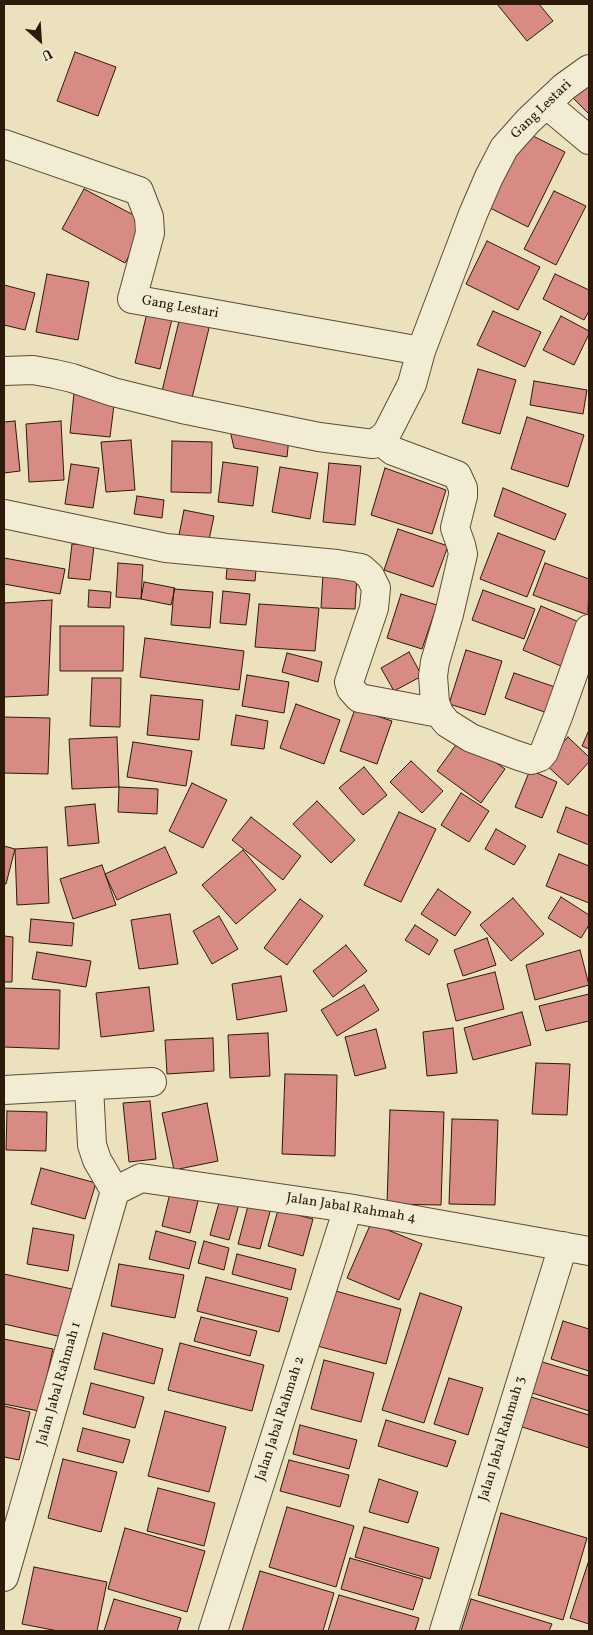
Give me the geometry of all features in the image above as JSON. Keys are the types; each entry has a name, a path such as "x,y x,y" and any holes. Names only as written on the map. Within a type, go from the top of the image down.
{"street":[{"name":"Gang Lestari","path":"379,440 387,433 412,384 421,351 473,214 504,148 528,120 569,83 589,69"},
{"path":"546,104 589,140"},
{"name":"Gang Lestari","path":"4,144 139,191 148,217 150,234 132,299 421,351"},
{"path":"4,371 33,370 54,374 113,392 182,409 319,437 373,444 379,440 394,451 457,475 463,488 463,496 455,528 462,554 449,614 435,662 433,692 439,713 447,723 471,738 531,760 540,757 544,752 559,714 589,629"},
{"path":"4,514 166,548 337,564 361,568 370,576 376,588 374,608 349,682 351,689 359,698 439,713"},
{"path":"4,1090 152,1082"},
{"path":"88,1086 92,1145 97,1160 116,1191"},
{"name":"Jalan Jabal Rahmah 4","path":"116,1191 141,1178 348,1208 589,1251"},
{"name":"Jalan Jabal Rahmah 1","path":"4,1577 116,1191"},
{"name":"Jalan Jabal Rahmah 2","path":"213,1631 348,1208"},
{"name":"Jalan Jabal Rahmah 3","path":"444,1631 563,1246"}],"building":[{"path":"497,4 539,4 553,21 527,41"},
{"path":"75,52 116,67 98,116 57,101"},
{"path":"589,81 589,114 573,98"},
{"path":"525,132 565,152 528,227 488,207"},
{"path":"84,189 147,222 125,263 62,229"},
{"path":"554,191 586,206 556,265 524,249"},
{"path":"487,241 540,267 518,310 466,284"},
{"path":"47,274 89,282 78,340 36,332"},
{"path":"555,274 589,290 589,311 584,320 543,299"},
{"path":"4,285 35,293 25,330 4,325"},
{"path":"493,311 541,332 525,367 477,345"},
{"path":"147,313 172,319 160,369 135,363"},
{"path":"561,316 589,331 574,365 543,350"},
{"path":"180,317 210,324 192,398 162,391"},
{"path":"478,369 516,380 500,434 462,423"},
{"path":"534,381 587,390 583,414 530,405"},
{"path":"74,393 115,397 110,437 70,433"},
{"path":"527,417 584,435 568,487 511,469"},
{"path":"15,421 20,471 4,473 4,422"},
{"path":"61,421 64,480 29,482 26,424"},
{"path":"229,426 289,438 287,457 234,448"},
{"path":"131,440 135,490 106,492 101,442"},
{"path":"172,441 212,442 211,493 171,492"},
{"path":"223,462 258,467 253,506 218,502"},
{"path":"329,463 361,466 355,525 323,522"},
{"path":"71,464 99,468 93,508 65,504"},
{"path":"280,467 318,473 310,519 272,512"},
{"path":"385,468 446,490 432,534 371,515"},
{"path":"503,488 566,514 555,540 494,516"},
{"path":"137,496 164,500 162,518 134,514"},
{"path":"184,510 214,516 209,540 179,535"},
{"path":"398,529 448,546 433,587 384,570"},
{"path":"498,533 545,551 527,597 480,579"},
{"path":"72,544 94,546 90,580 68,578"},
{"path":"228,557 257,559 255,581 226,579"},
{"path":"4,558 65,569 60,594 4,584"},
{"path":"118,563 143,565 141,599 116,597"},
{"path":"545,563 589,579 588,615 533,595"},
{"path":"323,574 357,576 355,609 321,608"},
{"path":"144,582 175,588 171,605 141,599"},
{"path":"174,589 213,592 210,628 171,625"},
{"path":"89,590 111,592 110,608 88,607"},
{"path":"483,590 535,609 524,639 472,620"},
{"path":"223,591 250,594 246,625 220,623"},
{"path":"401,594 437,605 422,649 387,638"},
{"path":"52,600 48,695 4,697 4,603"},
{"path":"259,604 319,608 315,651 255,647"},
{"path":"541,606 586,625 568,669 523,650"},
{"path":"60,626 124,626 123,671 60,671"},
{"path":"145,638 244,651 239,690 140,677"},
{"path":"466,650 502,661 485,715 449,704"},
{"path":"409,652 422,676 394,691 381,668"},
{"path":"287,653 322,662 318,682 282,672"},
{"path":"514,673 558,688 550,714 505,698"},
{"path":"247,675 289,682 284,713 242,706"},
{"path":"92,678 121,678 120,727 90,726"},
{"path":"151,695 203,700 199,740 147,735"},
{"path":"296,704 340,720 324,764 280,748"},
{"path":"355,709 392,721 377,764 340,751"},
{"path":"236,715 268,721 264,749 231,745"},
{"path":"4,717 50,718 48,774 4,773"},
{"path":"589,730 589,749 582,746"},
{"path":"117,737 119,787 72,789 69,739"},
{"path":"568,737 589,757 589,762 568,785 544,763"},
{"path":"461,738 505,769 481,803 437,771"},
{"path":"133,742 192,751 186,786 127,777"},
{"path":"411,761 443,791 422,813 390,782"},
{"path":"364,767 387,795 363,815 339,788"},
{"path":"530,770 557,782 542,818 515,807"},
{"path":"192,783 227,800 203,848 169,831"},
{"path":"119,787 158,789 157,814 118,812"},
{"path":"461,793 489,811 469,842 441,825"},
{"path":"317,801 355,840 331,863 293,824"},
{"path":"95,804 99,843 68,846 65,807"},
{"path":"566,807 589,816 589,845 557,832"},
{"path":"399,812 436,829 401,902 364,885"},
{"path":"251,817 301,856 283,880 232,840"},
{"path":"496,829 526,846 514,865 485,849"},
{"path":"4,846 15,849 6,884 4,884"},
{"path":"47,847 49,903 17,905 15,849"},
{"path":"165,847 177,873 117,900 105,874"},
{"path":"243,850 276,890 236,924 202,885"},
{"path":"559,854 589,866 589,903 546,886"},
{"path":"102,865 116,905 73,919 60,879"},
{"path":"438,889 471,912 455,936 421,914"},
{"path":"561,897 589,915 589,925 581,938 548,918"},
{"path":"513,898 544,934 511,961 480,925"},
{"path":"300,899 323,916 287,965 264,948"},
{"path":"170,914 178,964 139,969 131,920"},
{"path":"219,916 238,949 212,964 193,931"},
{"path":"31,919 74,923 72,946 29,942"},
{"path":"415,925 438,940 429,955 405,940"},
{"path":"4,936 13,937 12,982 4,982"},
{"path":"487,938 496,965 463,976 454,950"},
{"path":"346,945 367,971 333,997 313,971"},
{"path":"580,950 589,985 535,1000 526,965"},
{"path":"37,952 91,961 86,987 32,979"},
{"path":"495,972 504,1009 456,1021 447,984"},
{"path":"281,976 287,1011 237,1020 232,984"},
{"path":"364,985 379,1010 337,1036 321,1010"},
{"path":"149,987 154,1031 101,1037 96,993"},
{"path":"4,988 60,990 59,1049 4,1047"},
{"path":"589,994 589,1021 546,1031 539,1006"},
{"path":"522,1012 531,1045 473,1060 464,1028"},
{"path":"453,1028 457,1073 427,1076 423,1032"},
{"path":"376,1029 386,1068 355,1076 345,1037"},
{"path":"268,1033 270,1076 230,1078 228,1035"},
{"path":"213,1038 214,1071 167,1074 165,1040"},
{"path":"536,1063 570,1064 567,1115 532,1114"},
{"path":"285,1074 337,1075 335,1156 282,1154"},
{"path":"150,1101 156,1159 129,1162 123,1103"},
{"path":"207,1103 218,1161 174,1170 162,1113"},
{"path":"390,1110 444,1112 441,1205 387,1204"},
{"path":"7,1111 47,1112 46,1151 6,1150"},
{"path":"452,1119 498,1120 495,1205 449,1204"},
{"path":"41,1168 96,1183 85,1219 31,1204"},
{"path":"170,1193 198,1201 190,1233 162,1226"},
{"path":"220,1199 239,1204 229,1240 210,1235"},
{"path":"249,1202 271,1208 260,1249 238,1244"},
{"path":"278,1210 313,1219 303,1256 268,1246"},
{"path":"371,1223 422,1244 399,1300 347,1278"},
{"path":"33,1228 74,1235 68,1271 27,1264"},
{"path":"156,1231 196,1242 189,1269 149,1259"},
{"path":"204,1241 229,1248 224,1270 198,1263"},
{"path":"237,1254 296,1269 291,1290 232,1274"},
{"path":"119,1264 184,1275 175,1318 111,1306"},
{"path":"4,1274 72,1289 62,1337 4,1324"},
{"path":"206,1277 288,1298 279,1332 197,1311"},
{"path":"332,1290 401,1309 386,1364 317,1346"},
{"path":"420,1293 462,1307 424,1423 382,1410"},
{"path":"201,1317 257,1331 250,1356 194,1341"},
{"path":"563,1321 589,1329 589,1371 551,1359"},
{"path":"103,1333 163,1349 154,1384 94,1369"},
{"path":"4,1339 53,1349 39,1411 4,1404"},
{"path":"180,1343 264,1365 252,1411 168,1390"},
{"path":"324,1360 374,1373 361,1422 311,1409"},
{"path":"539,1361 589,1376 589,1411 529,1392"},
{"path":"449,1378 483,1388 468,1435 434,1424"},
{"path":"91,1383 144,1397 135,1428 83,1414"},
{"path":"528,1396 589,1415 589,1448 519,1426"},
{"path":"4,1406 30,1412 19,1460 4,1457"},
{"path":"165,1411 226,1427 209,1492 148,1476"},
{"path":"386,1420 456,1441 447,1467 378,1446"},
{"path":"300,1425 357,1440 349,1469 293,1454"},
{"path":"83,1428 130,1440 123,1463 77,1451"},
{"path":"63,1459 117,1472 101,1532 48,1518"},
{"path":"289,1460 349,1475 340,1507 280,1491"},
{"path":"379,1479 418,1492 408,1523 369,1512"},
{"path":"158,1488 215,1503 204,1546 147,1531"},
{"path":"287,1507 354,1526 336,1587 269,1567"},
{"path":"501,1513 587,1538 563,1620 478,1595"},
{"path":"364,1527 439,1548 430,1579 355,1557"},
{"path":"125,1528 205,1551 187,1612 108,1589"},
{"path":"350,1558 423,1579 413,1610 341,1589"},
{"path":"589,1560 589,1624 570,1618"},
{"path":"34,1567 107,1582 97,1631 58,1631 22,1624"},
{"path":"260,1571 334,1593 323,1631 242,1631"},
{"path":"339,1595 419,1618 415,1631 328,1631"},
{"path":"114,1599 181,1618 177,1631 104,1631"},
{"path":"471,1599 552,1624 549,1631 461,1631"}]}
